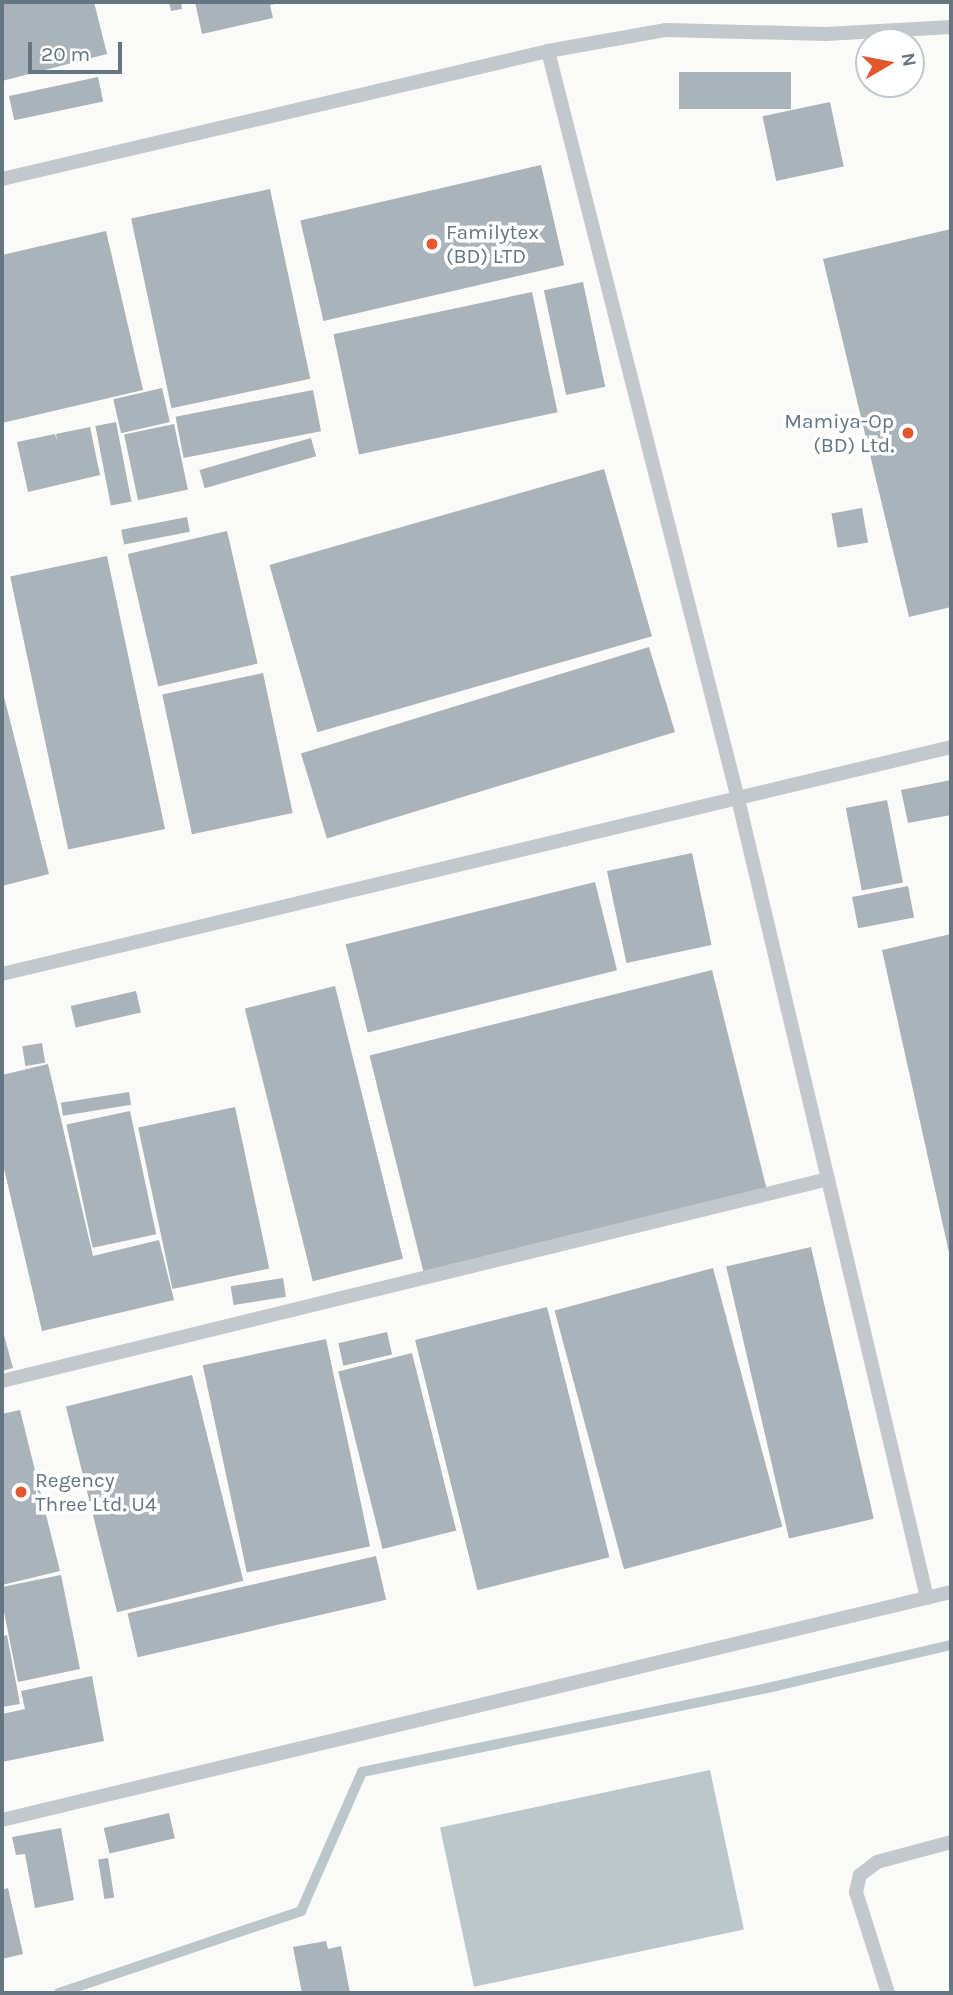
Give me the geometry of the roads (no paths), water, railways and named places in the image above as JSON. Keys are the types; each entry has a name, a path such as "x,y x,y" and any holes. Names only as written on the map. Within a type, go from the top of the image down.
{"lane":[{"path":"2,179 548,51 666,30 826,34 951,27"},
{"path":"548,51 738,799 927,1598"},
{"path":"2,974 951,747"},
{"path":"2,1381 828,1179"},
{"path":"2,1820 951,1592"},
{"path":"888,1993 856,1892 860,1875 877,1861 951,1842"}],"waterway":[{"path":"59,1993 301,1911 362,1772 776,1686 951,1645"}],"place":[{"name":"Familytex (BD) LTD","path":"432,244"},
{"name":"Mamiya-Op (BD) Ltd.","path":"908,433"},
{"name":"Regency Three Ltd. U4","path":"21,1492"}]}
